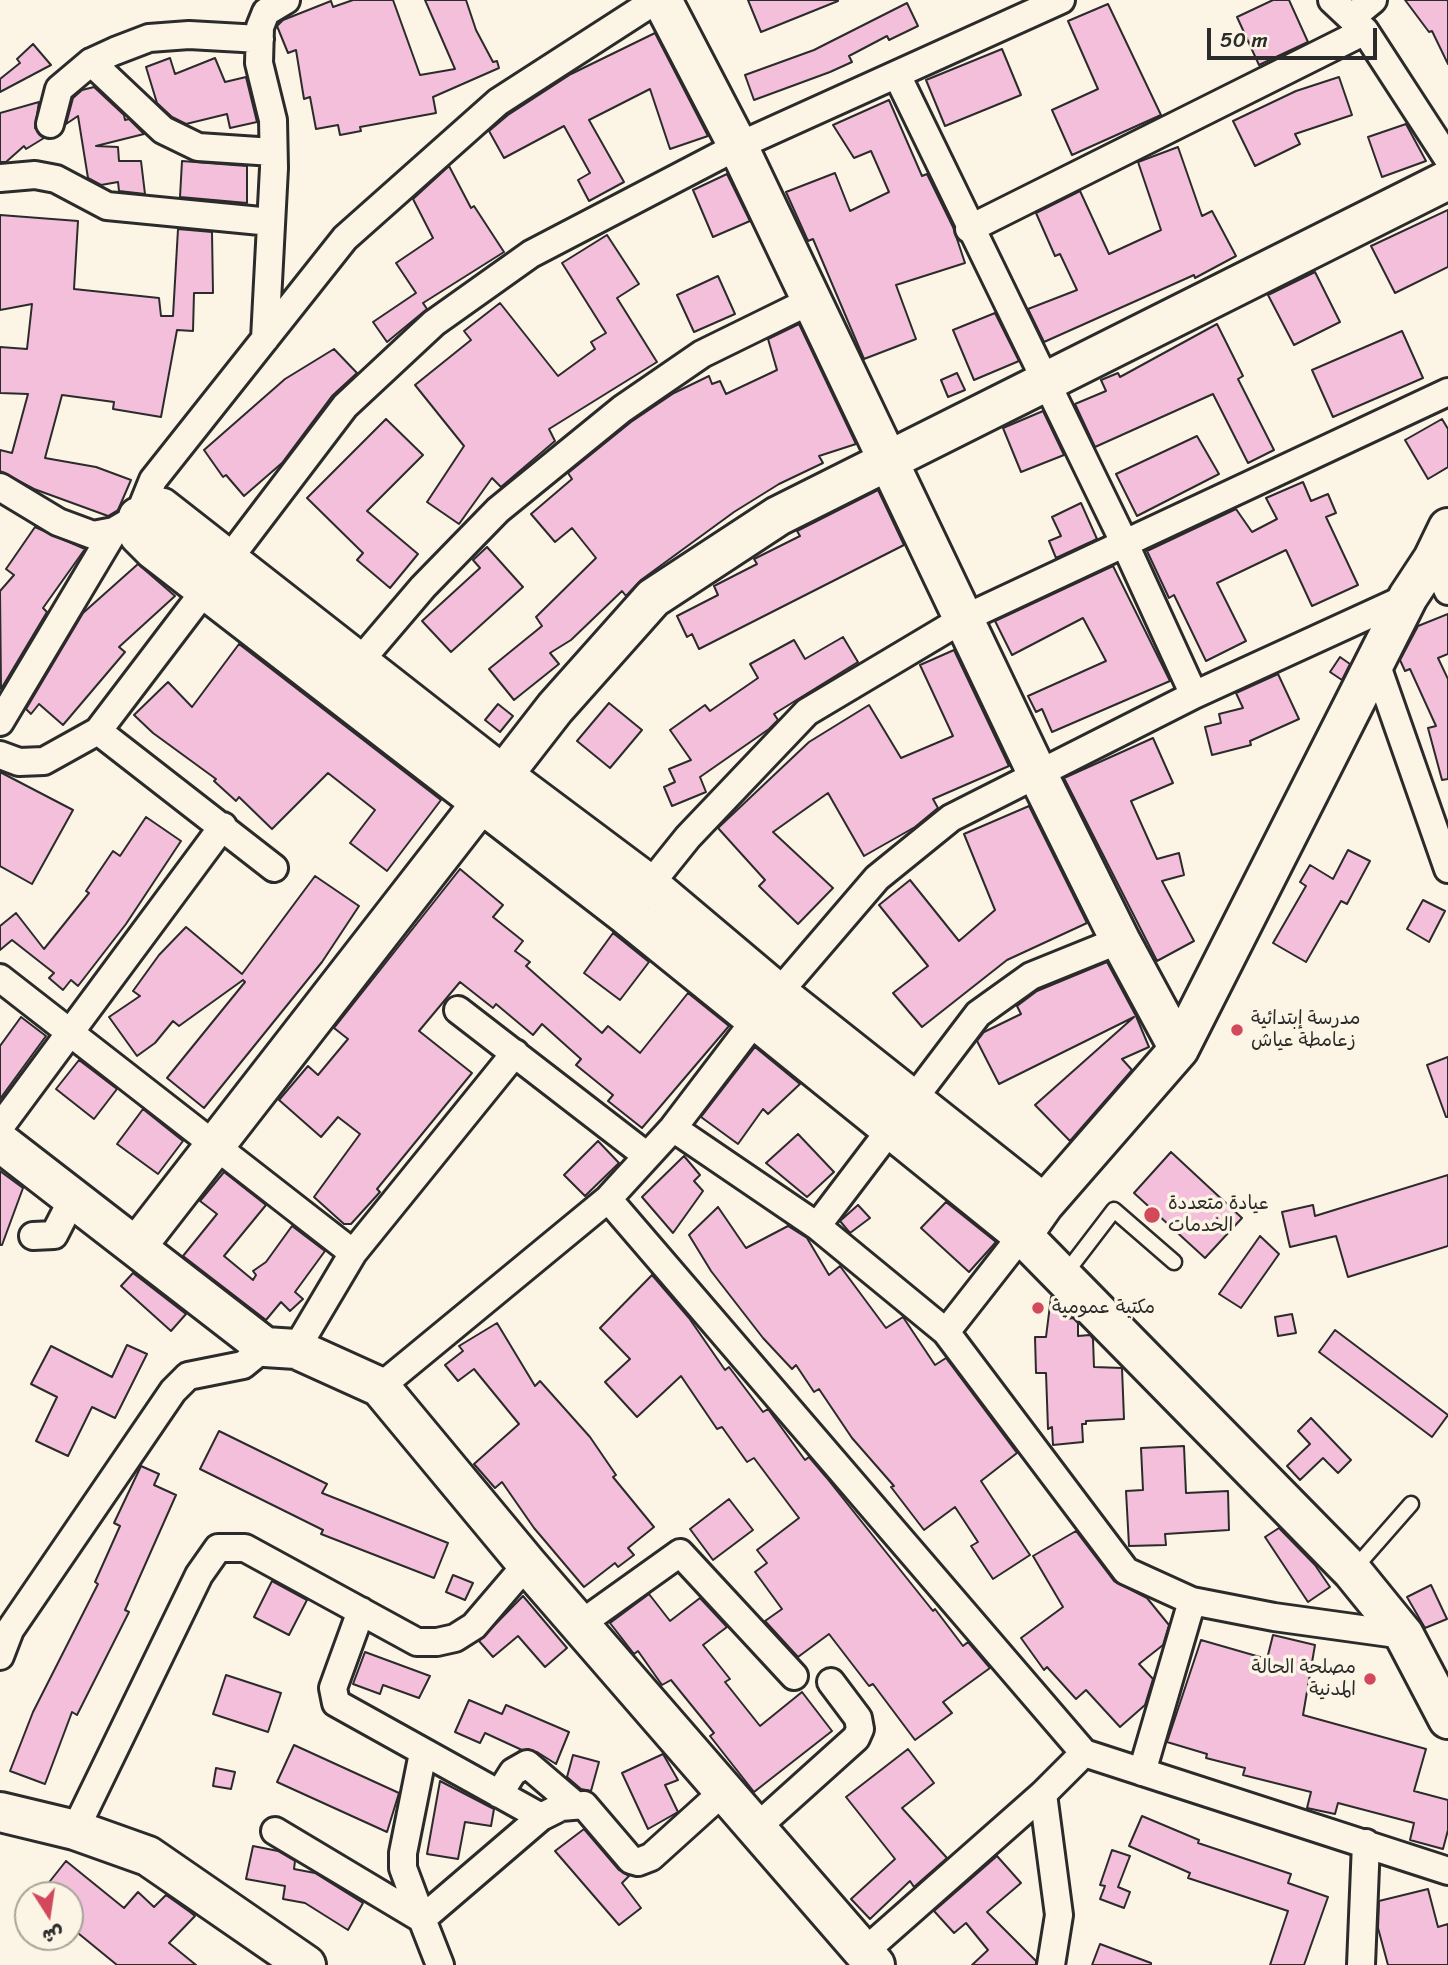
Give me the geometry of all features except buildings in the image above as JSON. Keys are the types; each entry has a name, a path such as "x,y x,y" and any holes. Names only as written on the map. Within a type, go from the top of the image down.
{"street":[{"path":"265,339 273,120 259,63 260,27 266,12 286,0"},
{"path":"0,722 153,480 345,238 498,102 656,0"},
{"path":"662,0 738,146 1038,775 1120,940 1179,1049"},
{"path":"0,755 19,762 44,761 98,732 345,406 434,323 531,254 738,146 1061,0"},
{"path":"1332,0 1358,25 1448,159"},
{"path":"969,229 1358,25 1373,0"},
{"path":"50,124 59,89 91,62 149,38 189,35 260,39"},
{"path":"91,62 163,130 198,147 273,152"},
{"path":"897,75 969,229 1124,542 1194,695"},
{"path":"0,178 35,175 56,179 107,206 271,222"},
{"path":"136,1247 555,708 653,598 778,516 1448,180"},
{"path":"348,675 498,510 622,409 702,354 810,301"},
{"path":"625,914 688,837 807,712 963,619 1448,392"},
{"path":"0,487 58,522 93,536 162,508 227,560 348,675 491,790 625,914 767,1006 902,1116 1064,1275 1352,1571 1404,1635 1448,1719"},
{"path":"126,524 204,590 348,675"},
{"path":"946,1332 1023,1235 1044,1204 1179,1049 1408,597 1443,559"},
{"path":"380,1387 608,1199 673,1128 767,1006 877,878 951,818 1194,695 1408,597"},
{"path":"1376,663 1448,869"},
{"path":"98,732 274,868"},
{"path":"491,790 650,885 767,1006"},
{"path":"0,1127 223,826"},
{"path":"817,1226 978,1014 1031,976 1120,940"},
{"path":"0,978 353,1253"},
{"path":"458,1010 647,1156"},
{"path":"0,1657 5,1627 173,1391 188,1377 243,1365 280,1348 515,1053"},
{"path":"902,1116 1044,1204"},
{"path":"673,1128 817,1226 946,1332 1126,1571 1192,1601 1274,1617 1404,1635"},
{"path":"0,1142 136,1247 280,1348 380,1387 527,1564 582,1623 869,1959 1084,1753"},
{"path":"33,1236 54,1235 73,1198"},
{"path":"608,1199 1084,1753 1448,1871"},
{"path":"75,1830 199,1575 218,1548 245,1548 417,1642 455,1638 474,1626 527,1564"},
{"path":"582,1623 680,1553 794,1676"},
{"path":"1142,1772 1192,1601"},
{"path":"361,1611 332,1688 337,1703 541,1817"},
{"path":"756,1828 856,1738 860,1729 858,1718 831,1682"},
{"path":"423,1753 403,1853 403,1868 440,1965"},
{"path":"499,1794 513,1772 527,1765 575,1805"},
{"path":"422,1919 541,1817 575,1805 584,1805 631,1860 638,1862 651,1857 724,1791"},
{"path":"1043,1794 1059,1915 1051,1965"},
{"path":"0,1812 75,1830 148,1857 306,1965"},
{"path":"275,1832 422,1919"},
{"path":"1361,1965 1366,1843"}],"lane":[{"path":"1064,1275 1114,1210 1174,1262"},
{"path":"1352,1571 1411,1504"}],"place":[{"name":"مدرسة إبتدائية زعامطة عياش","path":"1237,1030"},
{"name":"عيادة متعددة الخدمات","path":"1152,1215"},
{"name":"مكتبة عمومية","path":"1038,1308"},
{"name":"مصلحة الحالة المدنية","path":"1370,1679"}]}
